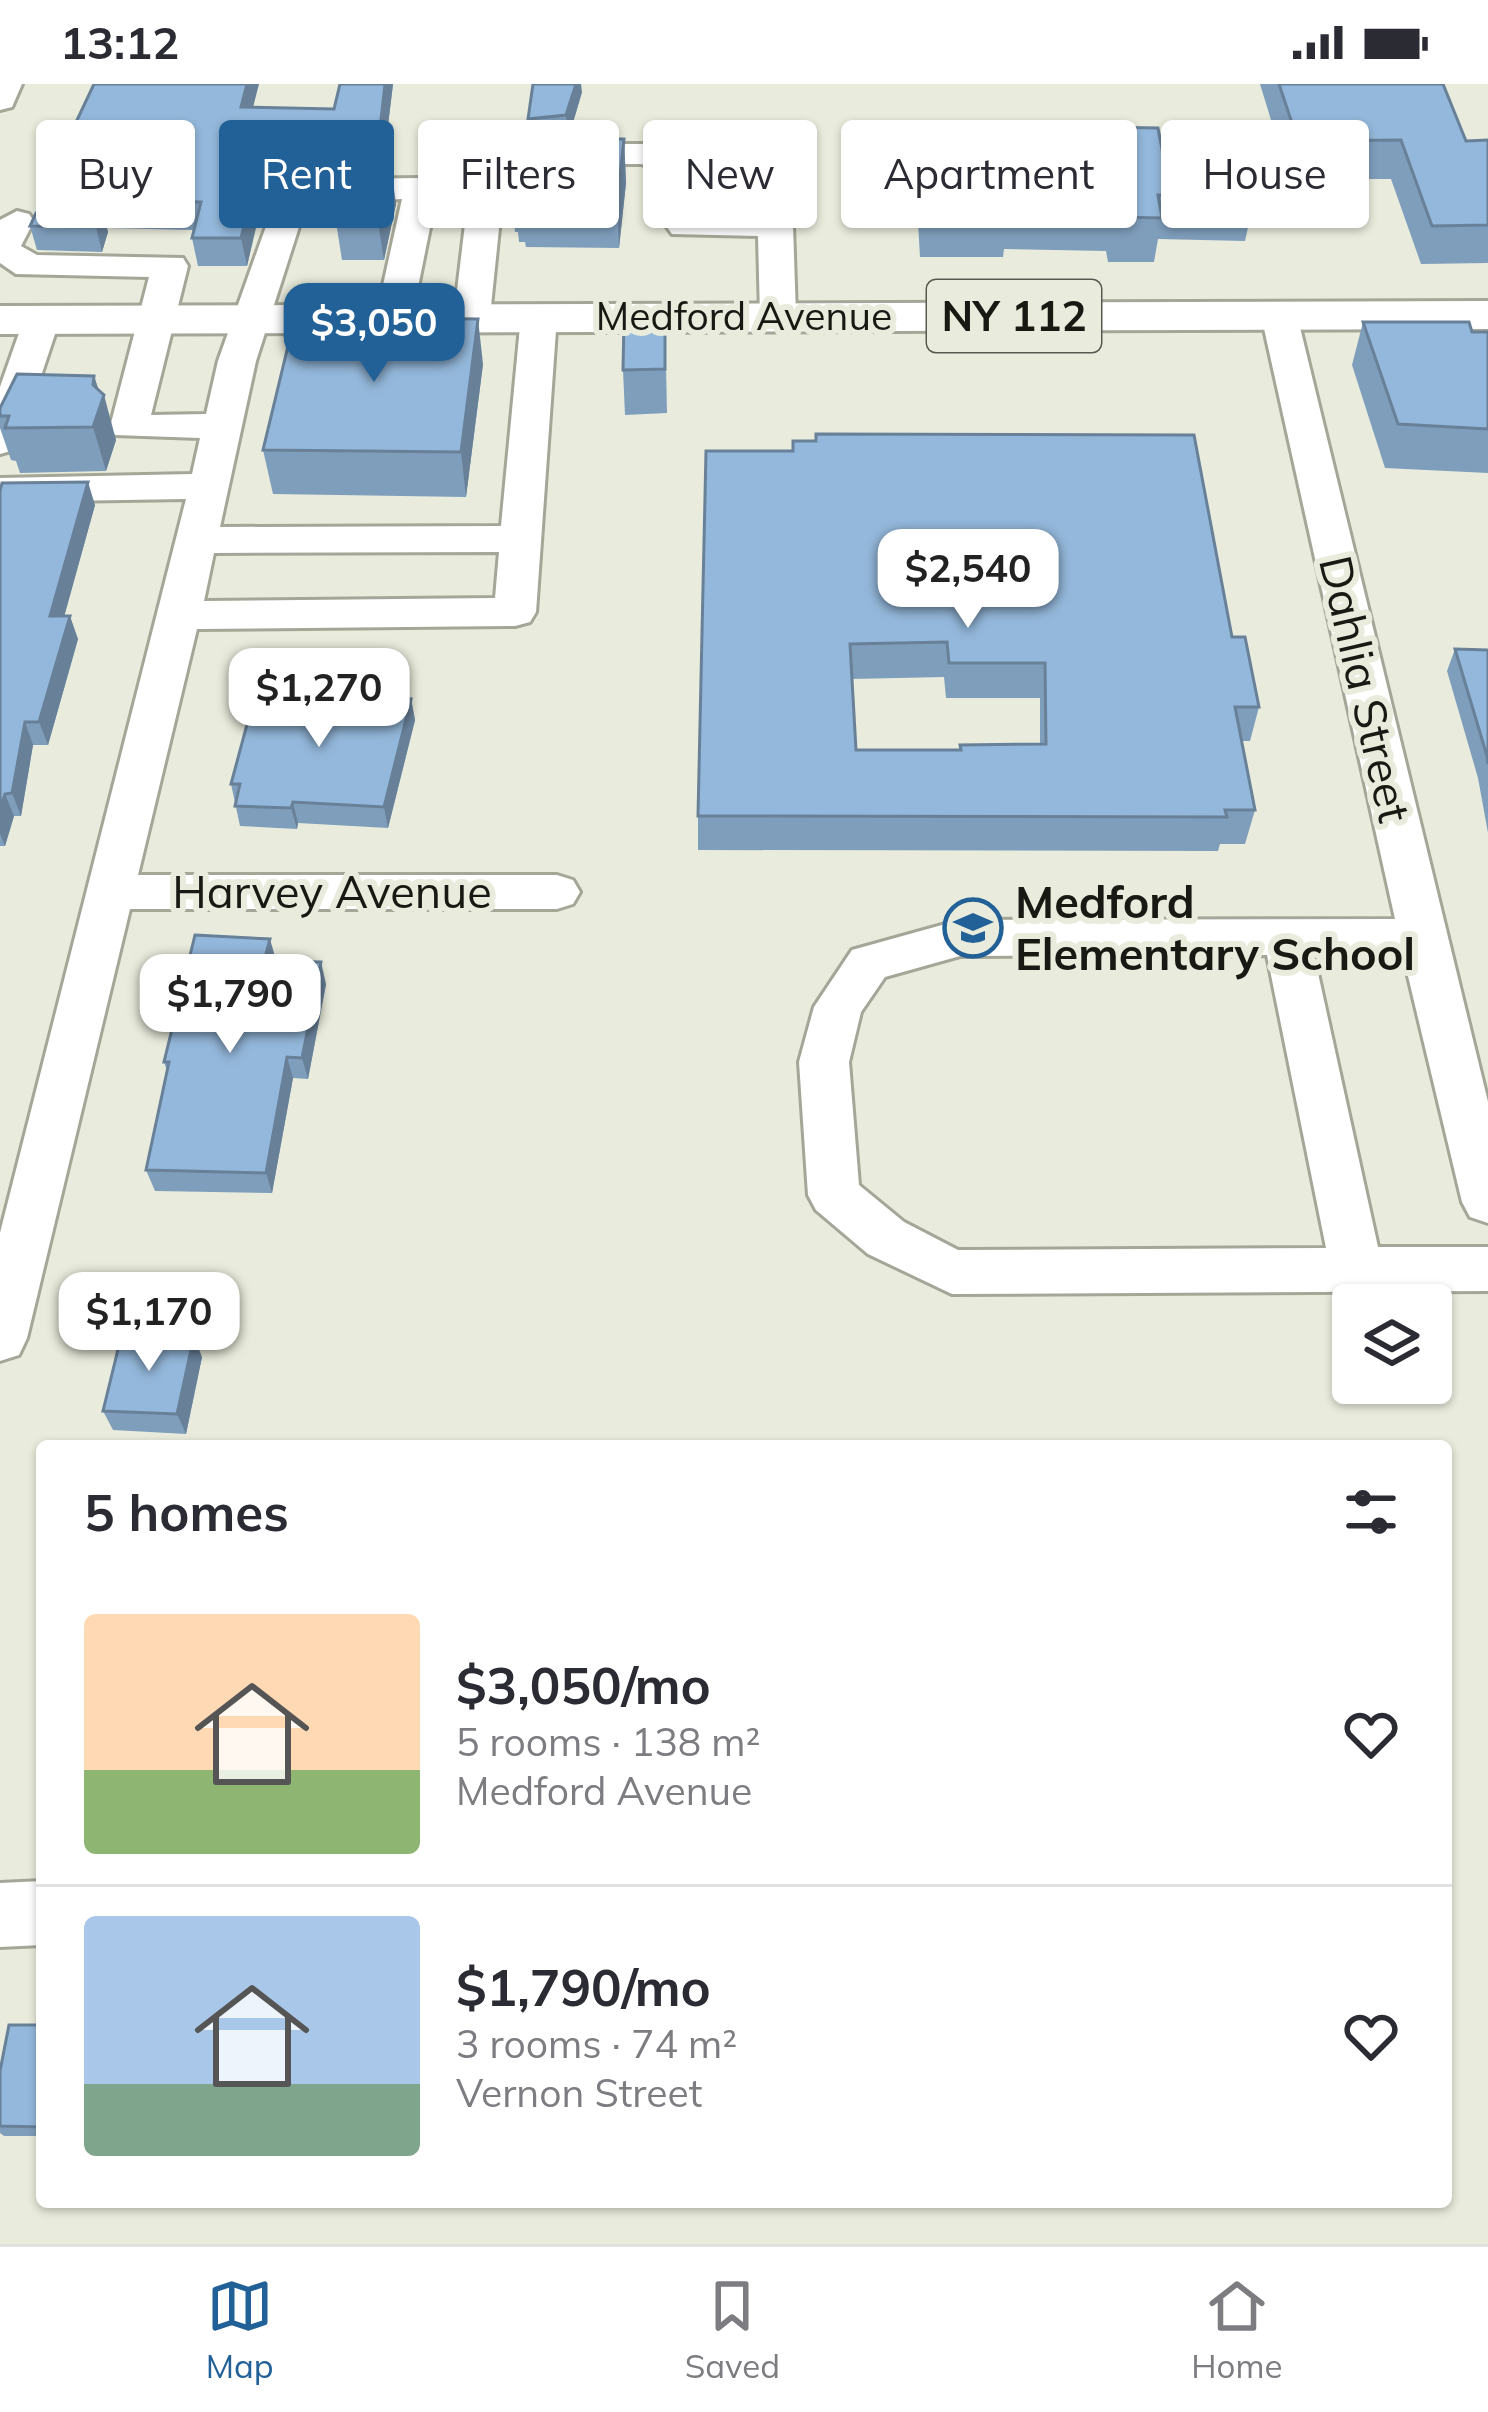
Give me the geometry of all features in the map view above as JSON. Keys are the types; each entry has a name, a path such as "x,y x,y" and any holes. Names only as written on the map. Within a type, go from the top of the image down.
{"main road":[{"name":"Medford Avenue","path":"21,319 1488,315"}],"street":[{"path":"0,100 6,84"},
{"path":"472,316 488,174 540,154 643,154"},
{"path":"0,1338 251,317 290,197 336,189 421,188 394,317"},
{"path":"34,223 2,249 29,266 79,262 114,251 170,266 129,427 224,426"},
{"path":"776,228 778,316"},
{"path":"105,318 114,251"},
{"name":"Dahlia Street","path":"1279,315 1488,1202"},
{"path":"179,615 514,612 539,316"},
{"path":"0,442 16,394 21,319"},
{"path":"98,393 138,392"},
{"path":"16,394 57,393"},
{"path":"0,490 210,486"},
{"path":"197,540 520,539"},
{"name":"Harvey Avenue","path":"108,892 557,892"},
{"path":"1422,937 960,938 868,963 838,1006 824,1062 834,1195 886,1238 952,1272 1488,1269"},
{"path":"1287,938 1357,1270"},
{"path":"0,1915 36,1913"}],"building":[{"path":"94,84 247,84 241,107 334,109 340,84 385,84 381,120 219,120 219,228 243,228 241,238 192,238 201,202 195,202 195,120 77,120"},
{"path":"533,84 576,84 566,115 528,119"},
{"path":"1279,84 1443,84 1466,141 1488,140 1488,225 1432,226 1401,140 1369,140 1369,120 1291,120"},
{"path":"1137,128 1158,128 1161,218 1137,217"},
{"path":"619,139 624,139 619,185"},
{"path":"295,317 478,319 461,452 263,450"},
{"path":"665,317 665,369 623,370 624,318"},
{"path":"1363,322 1469,322 1472,332 1488,332 1488,429 1398,424"},
{"path":"17,374 94,376 93,385 104,395 93,427 5,428 9,416 0,416 0,408"},
{"path":"816,434 1194,435 1232,637 1245,637 1259,707 1235,707 1255,810 1225,810 1227,817 698,816 706,451 793,451 793,441 816,441","holes":["947,642 949,663 1045,663 1046,744 856,750 850,644"]},
{"path":"88,482 50,616 70,616 39,722 25,722 12,793 5,794 0,809 2,483"},
{"path":"1455,649 1488,650 1488,764 1487,756"},
{"path":"256,691 411,699 384,807 293,802 291,808 235,806 240,784 231,784"},
{"path":"195,935 270,939 264,961 321,962 302,1058 287,1057 266,1173 146,1170 169,1062 164,1062"},
{"path":"122,1333 194,1336 177,1414 103,1411"},
{"path":"9,2025 36,2025 36,2127 0,2126 0,2071"}],"place":[{"name":"Medford Elementary School","path":"973,928"}]}
